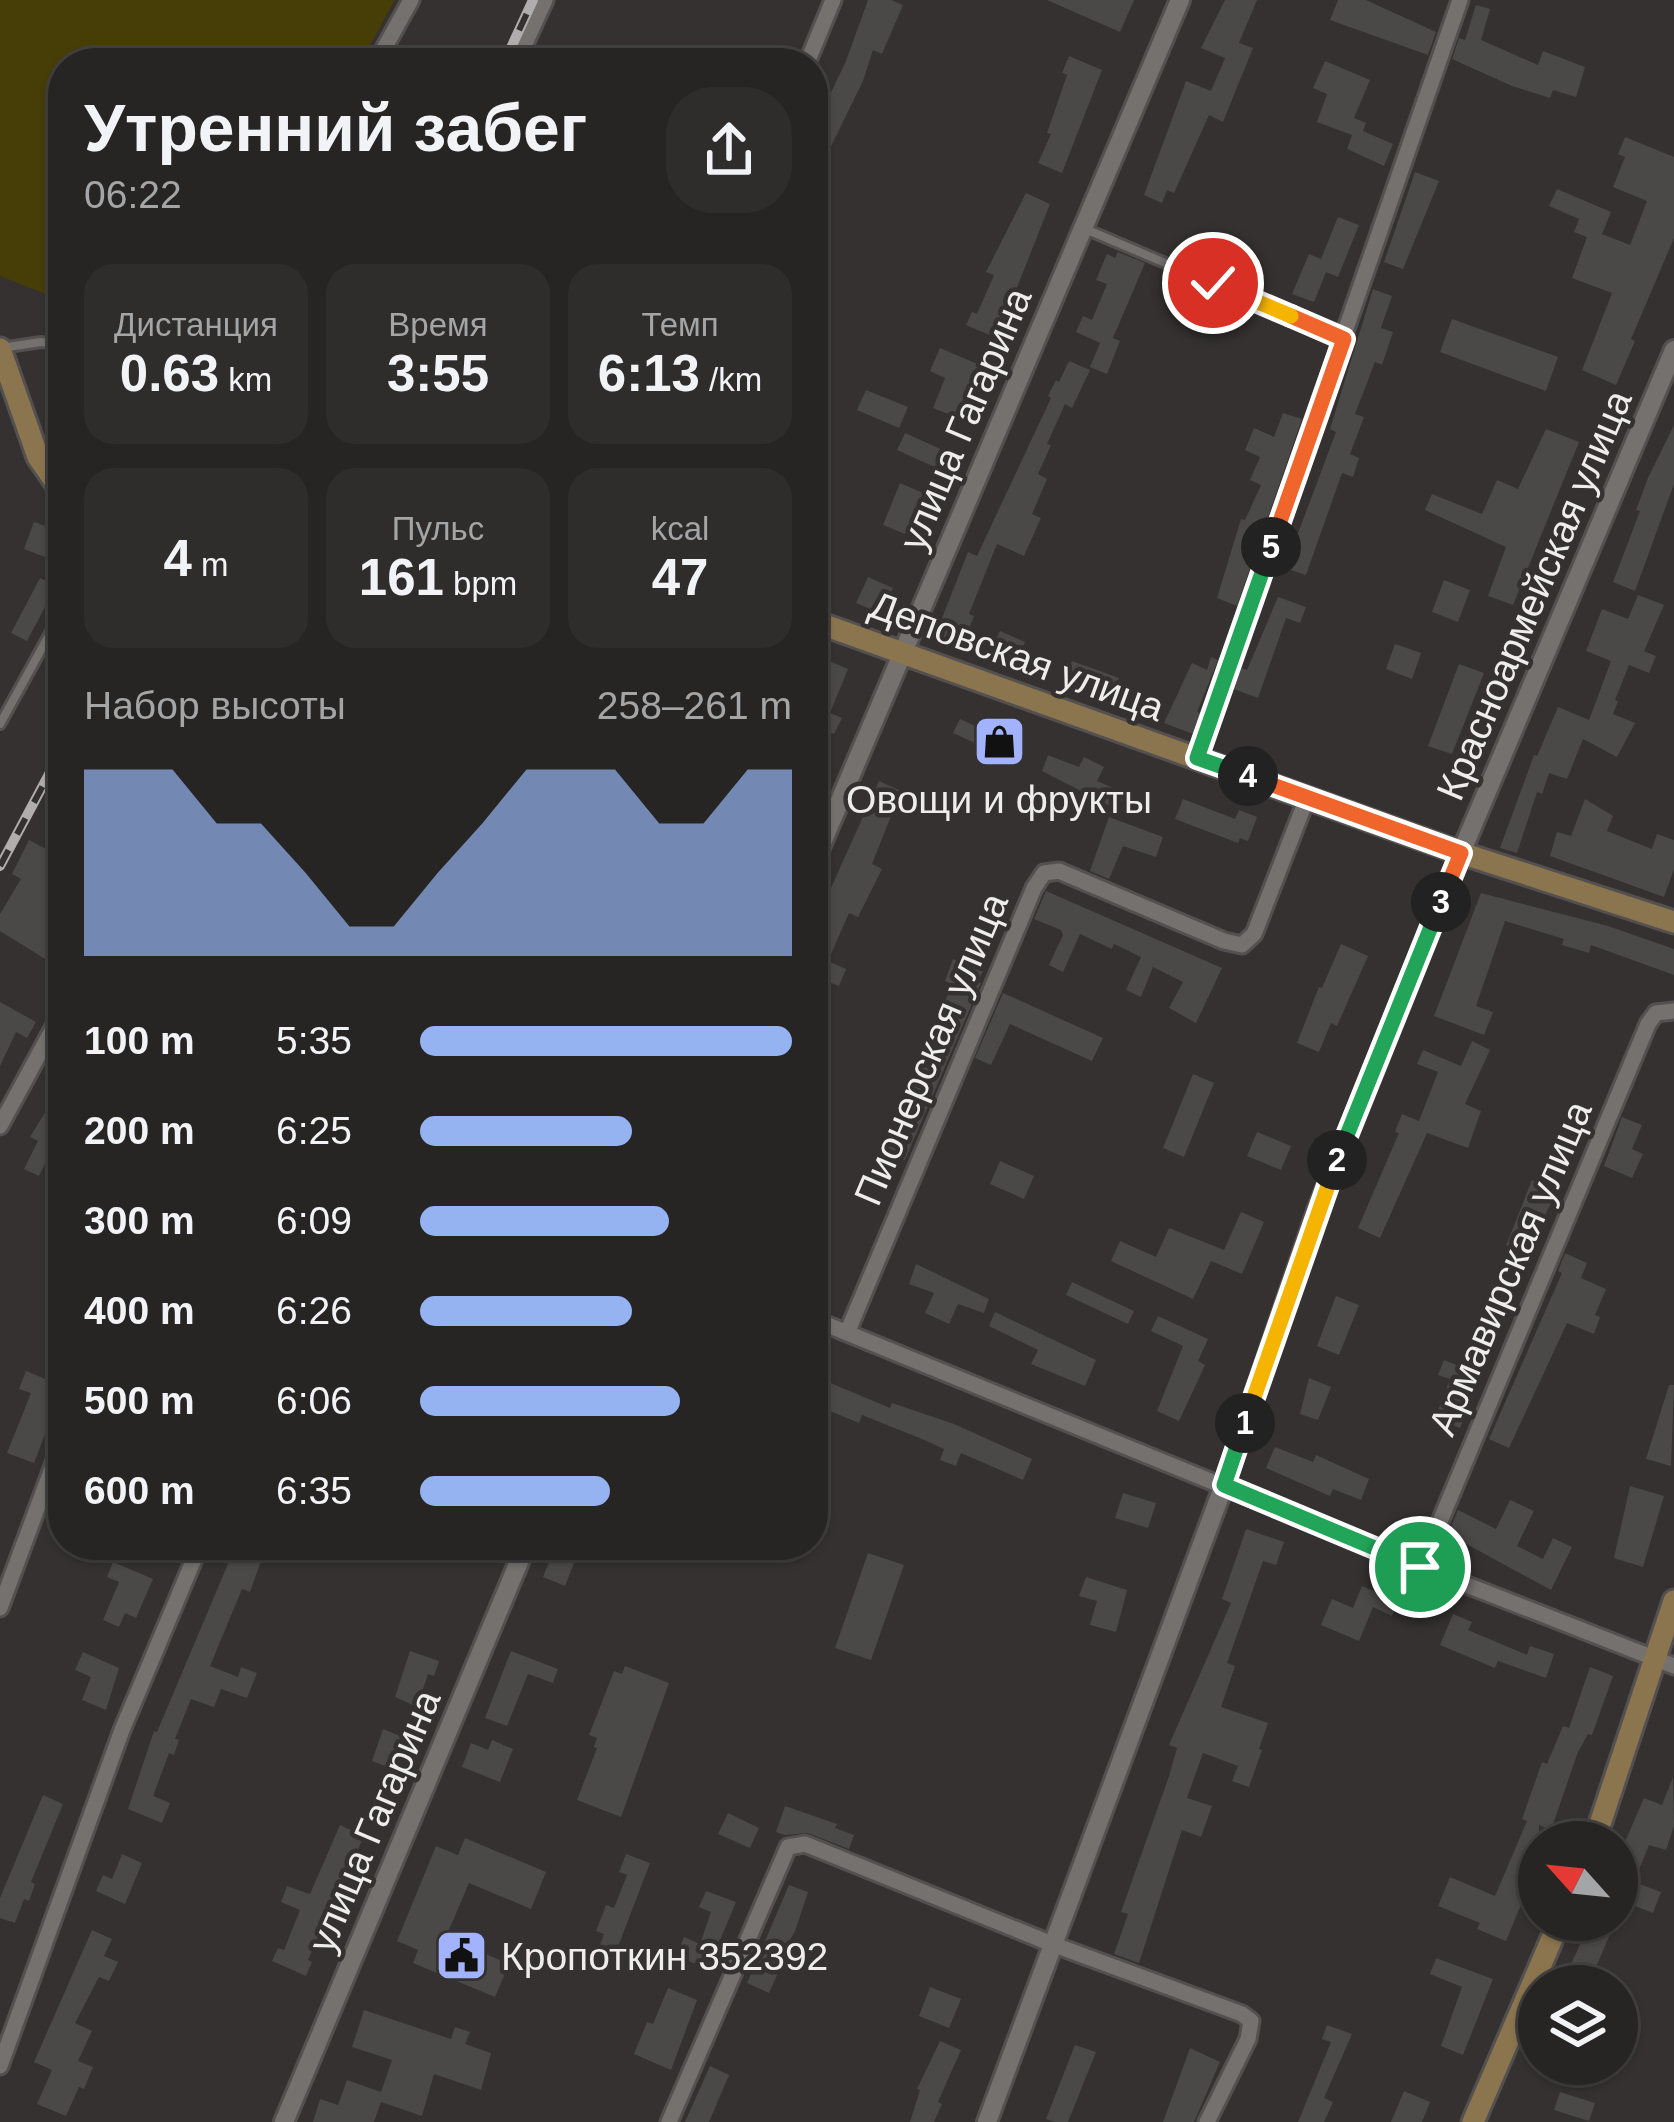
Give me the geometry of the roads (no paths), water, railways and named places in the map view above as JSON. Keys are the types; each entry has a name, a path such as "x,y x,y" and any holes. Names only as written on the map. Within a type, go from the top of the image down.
{"main road":[{"path":"0,348 38,457 48,471"},
{"name":"Деповская улица","path":"828,627 1461,853 1674,922"},
{"path":"1602,1821 1665,1663 1674,1601"},
{"path":"1472,2122 1551,1941"}],"street":[{"path":"384,48 411,0"},
{"path":"523,48 545,0"},
{"path":"813,48 833,0"},
{"name":"улица Гагарина","path":"828,829 1180,0"},
{"path":"1197,758 1460,0"},
{"name":"Красноармейская улица","path":"987,2122 1224,1485 1317,1211 1461,853 1674,350"},
{"name":"Пионерская улица","path":"847,1333 1044,873 1059,871 1242,945 1254,934 1307,797"},
{"name":"Армавирская улица","path":"1420,1567 1648,1024 1656,1013 1674,1011"},
{"path":"0,1126 48,1038"},
{"path":"828,1325 1665,1663"},
{"path":"0,1608 48,1479"},
{"path":"0,2066 122,1730 194,1560"},
{"name":"улица Гагарина","path":"284,2122 520,1560"},
{"path":"669,2122 788,1846 805,1844 1052,1944 1242,2014 1251,2021 1247,2039 1208,2122"}],"lane":[{"path":"1082,228 1344,339"},
{"path":"0,348 48,343"},
{"path":"0,724 48,637"}],"railway":[{"path":"511,48 533,0"},
{"path":"0,866 48,776"}],"place":[{"name":"Овощи и фрукты","path":"999,742"},
{"name":"Кропоткин 352392","path":"462,1956"}]}
